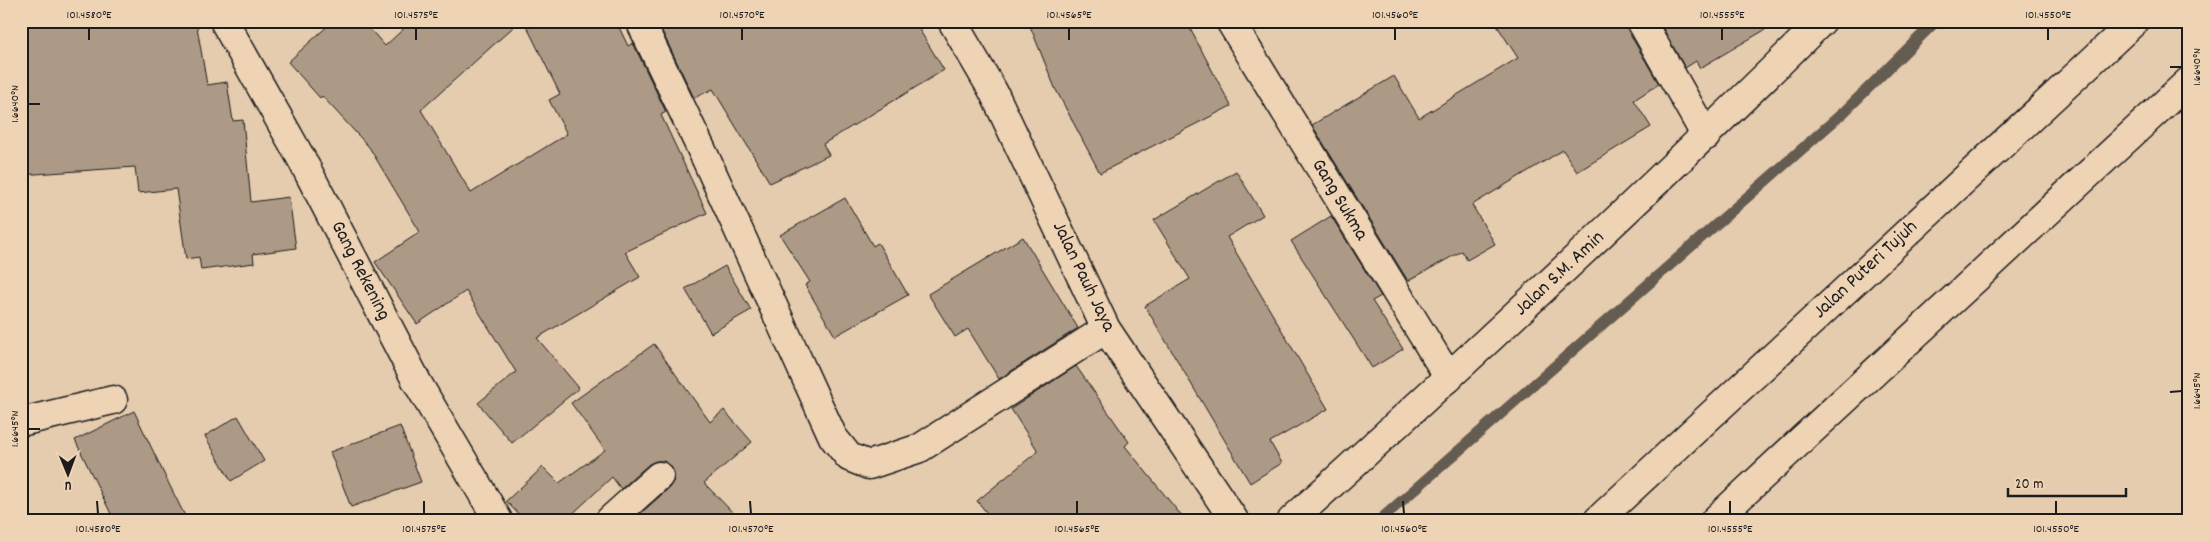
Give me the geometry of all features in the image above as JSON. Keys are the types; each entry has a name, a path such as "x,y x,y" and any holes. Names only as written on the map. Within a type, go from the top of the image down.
{"main road":[{"name":"Gang Rekening","path":"224,21 301,158 417,382 498,520"},
{"path":"640,21 711,168 833,437 850,457 868,465 920,448 1106,329"},
{"name":"Jalan Pauh Jaya","path":"952,21 993,91 1106,329 1234,520"},
{"name":"Gang Sukma","path":"1230,21 1449,378"},
{"path":"1641,21 1706,136"},
{"name":"Jalan S.M. Amin","path":"1292,520 1449,378 1706,136 1822,21"},
{"name":"Jalan Puteri Tujuh","path":"1598,520 2135,21"},
{"path":"1715,520 2189,81"},
{"path":"21,422 113,400"},
{"path":"610,520 659,476"}],"building":[{"path":"21,21 196,21 207,85 227,82 233,121 243,120 251,202 289,197 296,248 253,254 254,263 201,270 199,257 186,259 176,189 138,193 135,167 21,175"},
{"path":"333,21 363,21 385,46 412,21 520,21 421,110 471,193 567,134 549,100 560,94 524,21 616,21 628,46 633,43 666,112 661,115 707,213 625,252 640,277 537,338 579,388 512,443 478,403 516,372 466,291 417,324 375,262 420,232 369,147 322,96 320,98 288,62"},
{"path":"671,21 914,21 944,70 823,144 829,155 770,183 713,89 694,98 660,27"},
{"path":"1028,21 1186,21 1231,106 1100,173 1055,88"},
{"path":"1494,21 1625,21 1627,29 1659,84 1634,100 1651,127 1577,172 1563,150 1472,205 1495,244 1467,260 1462,251 1408,281 1312,125 1394,76 1419,118 1518,58"},
{"path":"1659,21 1780,21 1700,68 1696,61 1685,68"},
{"path":"1236,171 1263,215 1227,237 1328,409 1270,442 1282,463 1250,483 1145,306 1190,279 1154,220"},
{"path":"845,198 873,246 878,243 908,295 835,336 805,285 810,282 780,235"},
{"path":"1331,216 1381,296 1372,301 1403,349 1372,368 1291,241"},
{"path":"1023,237 1078,328 999,379 968,329 955,337 928,294"},
{"path":"725,266 751,310 711,333 685,289"},
{"path":"654,344 710,422 724,410 752,442 704,483 740,520 644,520 640,514 669,488 674,480 674,472 670,465 664,461 656,461 649,464 621,489 612,477 566,520 524,520 506,501 543,467 559,483 605,450 571,403"},
{"path":"1076,366 1129,442 1125,446 1185,520 993,520 977,501 1038,451 1011,409"},
{"path":"134,411 187,520 114,520 75,440"},
{"path":"238,416 264,461 231,481 205,436"},
{"path":"400,426 421,482 351,507 330,452"}],"waterway":[{"path":"1380,520 1844,112 1936,21"}]}
